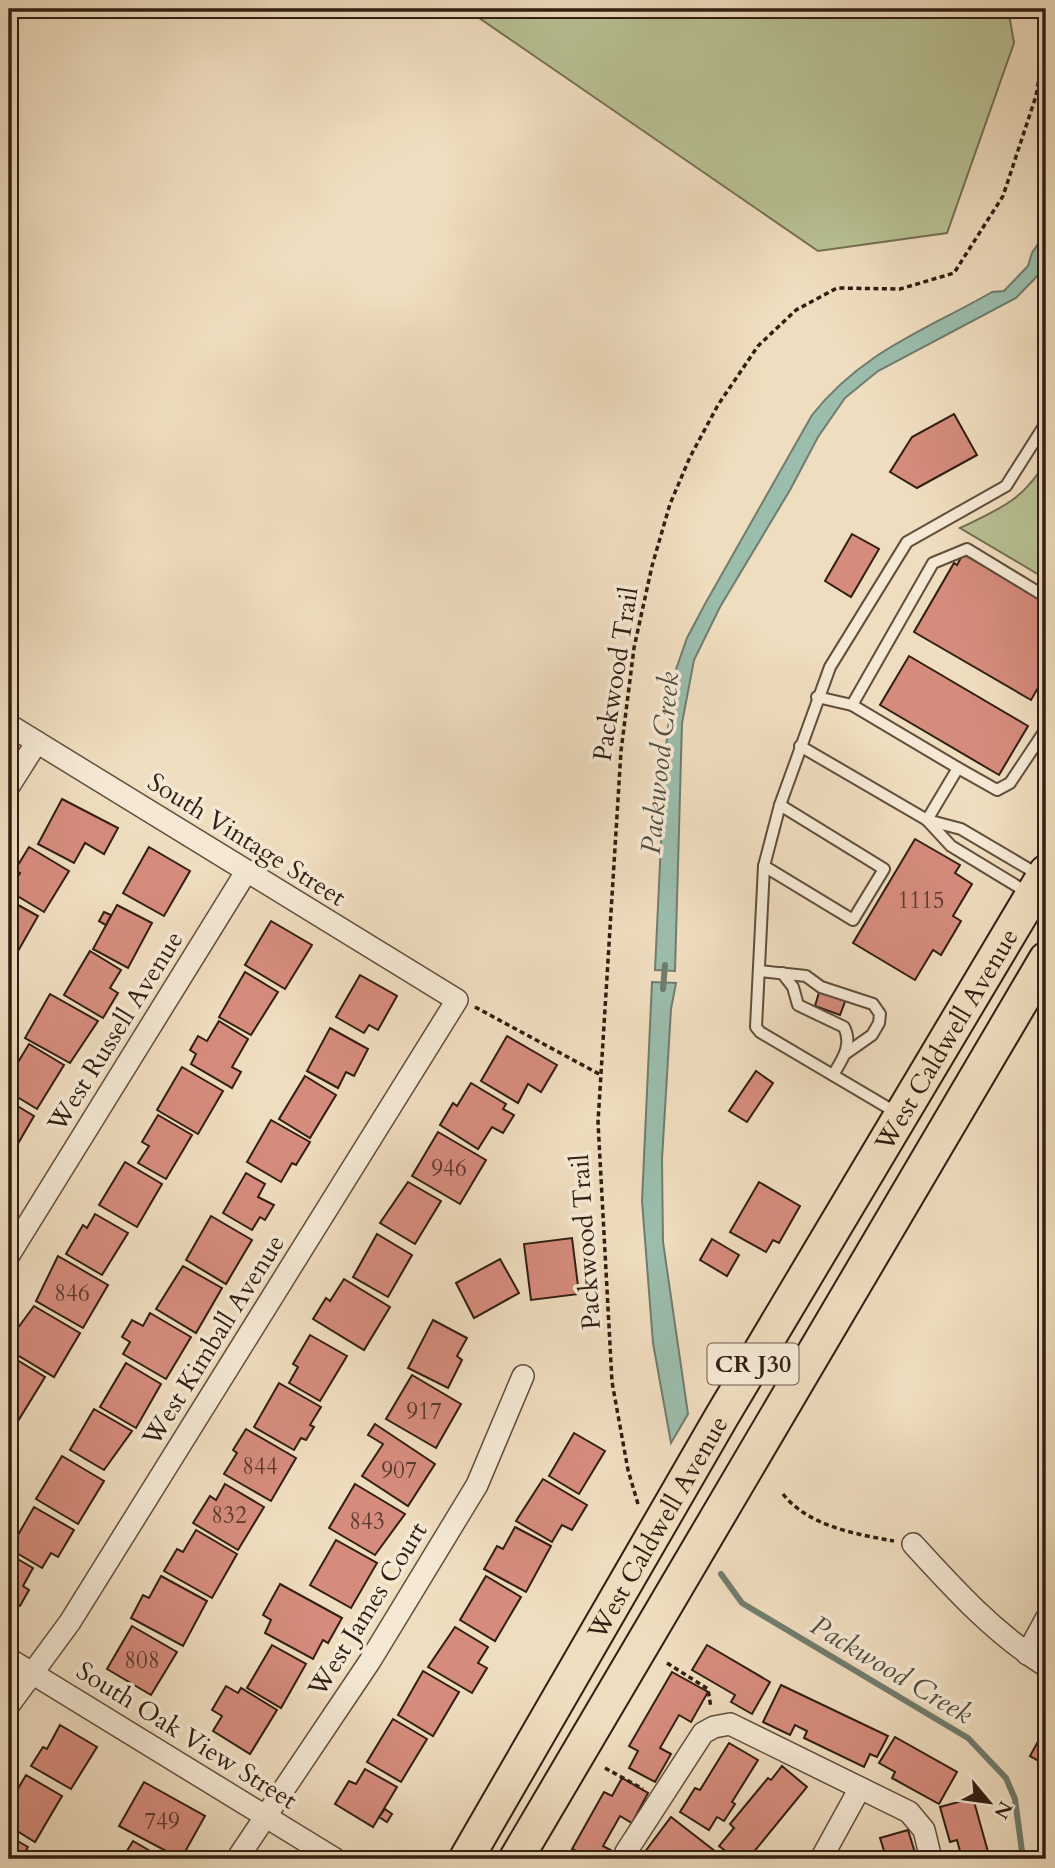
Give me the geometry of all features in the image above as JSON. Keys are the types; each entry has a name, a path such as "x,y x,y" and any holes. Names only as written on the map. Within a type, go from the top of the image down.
{"main road":[{"name":"West Caldwell Avenue","path":"466,1859 722,1416 901,1116 1043,889"},
{"path":"953,1118 955,1073 1043,889"},
{"name":"West Caldwell Avenue","path":"516,1859 1046,959"}],"street":[{"name":"South Vintage Street","path":"9,725 457,1000"},
{"path":"9,786 37,742"},
{"name":"West Russell Avenue","path":"9,1255 246,872"},
{"name":"West Kimball Avenue","path":"9,1705 31,1671 70,1622 457,1000"},
{"name":"West James Court","path":"237,1859 370,1661 477,1485 523,1376"},
{"path":"913,1544 975,1612 1046,1666"},
{"path":"1027,1654 1046,1619"},
{"name":"South Oak View Street","path":"9,1659 335,1859"},
{"path":"625,1859 626,1852 703,1733 714,1727 730,1724 918,1819 929,1852"},
{"path":"822,1858 860,1788"}],"lane":[{"path":"901,1116 760,1032 756,1027 764,866 780,804 830,667 906,542 1006,486 1046,423"},
{"path":"852,705 933,563 967,549 1046,597"},
{"path":"817,697 852,705 997,790 1010,783 1046,729"},
{"path":"800,746 927,820 961,829 1043,889"},
{"path":"927,820 958,768"},
{"path":"764,866 853,920 884,869 780,804"},
{"path":"927,820 951,846 1043,889"},
{"path":"759,971 806,976 821,987 873,1004 880,1014 879,1023 872,1035 845,1054"},
{"path":"782,973 793,988 799,1005 844,1027 847,1033 845,1054 833,1075"}],"path":[{"name":"Packwood Trail","path":"638,1504 628,1470 612,1382 597,1122 614,835 634,648 670,504 690,457 718,405 758,346 796,310 836,288 901,289 954,273 1003,196 1036,96 1046,37"},
{"path":"457,1000 496,1016 601,1075"},
{"path":"783,1494 801,1513 814,1520 872,1537 913,1544"},
{"path":"667,1663 708,1689 714,1727"},
{"path":"605,1768 661,1799"}],"shaded area":[{"path":"466,9 1008,9 1014,43 947,233 818,251"},
{"name":"Packwood Creek","path":"1046,232 1046,267 1016,298 878,371 845,398 818,437 790,490 720,607 694,660 682,723 675,971 655,970 665,756 674,675 687,638 705,604 812,415 832,393 852,374 896,344 992,292 1004,291 1028,266 1032,253"},
{"path":"1046,461 1046,579 960,528 1019,495"},
{"path":"652,982 676,983 671,1009 662,1159 663,1242 688,1414 671,1443 653,1343 642,1201"}],"building":[{"path":"954,414 977,455 917,488 890,472 912,437"},
{"path":"852,534 879,549 851,597 825,581"},
{"path":"963,554 1046,602 1046,674 1031,700 914,632 954,563 957,565"},
{"path":"909,656 1028,726 999,775 880,705"},
{"path":"62,799 118,828 104,854 85,843 74,863 38,844"},
{"path":"915,839 960,865 955,873 972,884 953,916 961,921 941,955 933,950 915,980 853,943"},
{"path":"29,847 69,871 44,912 9,891 20,873 15,870"},
{"path":"149,847 190,871 164,916 123,893"},
{"path":"9,900 38,916 13,960 9,958"},
{"path":"117,905 152,923 128,968 93,949"},
{"path":"104,912 111,915 106,925 99,921"},
{"path":"271,921 312,945 285,989 245,965"},
{"path":"90,951 121,970 110,988 118,993 103,1018 64,995"},
{"path":"245,972 278,992 251,1035 219,1017"},
{"path":"360,975 397,996 378,1030 369,1025 364,1033 336,1017"},
{"path":"820,989 846,999 840,1015 815,1006"},
{"path":"50,994 98,1021 70,1063 25,1038"},
{"path":"219,1021 248,1039 232,1067 241,1072 232,1088 191,1064 196,1054 190,1050 198,1036 207,1041"},
{"path":"330,1028 368,1049 354,1076 346,1072 338,1088 307,1071"},
{"path":"507,1036 557,1065 541,1092 528,1084 518,1103 481,1081"},
{"path":"29,1044 64,1065 37,1109 9,1092 9,1077"},
{"path":"182,1067 223,1091 198,1134 157,1110"},
{"path":"756,1071 773,1083 747,1122 729,1111"},
{"path":"305,1076 336,1095 310,1138 279,1119"},
{"path":"471,1083 506,1104 503,1109 514,1115 503,1133 492,1127 478,1149 440,1125 453,1103 457,1106"},
{"path":"9,1101 34,1116 9,1159"},
{"path":"158,1115 192,1135 166,1179 138,1163 149,1146 142,1142"},
{"path":"271,1120 310,1142 296,1165 292,1163 281,1182 247,1162"},
{"path":"438,1132 486,1160 460,1204 412,1176"},
{"path":"125,1162 162,1184 137,1227 99,1205"},
{"path":"246,1173 265,1184 258,1197 274,1205 265,1220 260,1217 252,1230 223,1213"},
{"path":"408,1182 441,1201 415,1244 380,1223"},
{"path":"759,1182 800,1206 779,1243 773,1240 766,1252 730,1232"},
{"path":"95,1214 128,1233 102,1275 66,1254 83,1225 87,1228"},
{"path":"211,1216 252,1240 226,1284 186,1260"},
{"path":"377,1234 412,1255 388,1297 353,1277"},
{"path":"572,1238 579,1294 531,1300 524,1244"},
{"path":"712,1239 739,1255 727,1276 700,1260"},
{"path":"58,1256 108,1285 83,1328 36,1301"},
{"path":"500,1259 519,1293 474,1318 456,1283"},
{"path":"183,1266 222,1288 196,1333 156,1309"},
{"path":"344,1279 390,1307 364,1350 313,1319 326,1298 330,1301"},
{"path":"34,1306 80,1333 54,1377 9,1350 9,1340"},
{"path":"150,1313 191,1337 166,1379 123,1354 130,1342 122,1337 132,1320 143,1326"},
{"path":"433,1320 467,1338 457,1356 462,1360 448,1388 408,1368"},
{"path":"310,1335 347,1356 320,1401 289,1383 298,1367 293,1364"},
{"path":"9,1355 45,1377 18,1421 9,1415"},
{"path":"126,1363 161,1384 136,1428 100,1407"},
{"path":"412,1375 461,1404 436,1448 386,1419"},
{"path":"279,1383 321,1407 310,1425 314,1427 306,1440 301,1438 294,1450 254,1427"},
{"path":"94,1409 132,1431 104,1470 70,1450"},
{"path":"375,1424 435,1464 408,1506 362,1476 383,1444 368,1435"},
{"path":"246,1429 296,1458 271,1501 224,1474 237,1453 233,1450"},
{"path":"574,1433 605,1451 579,1494 549,1476"},
{"path":"62,1456 104,1481 78,1524 36,1499"},
{"path":"543,1479 587,1505 572,1530 562,1525 552,1542 516,1521"},
{"path":"225,1484 264,1507 238,1550 193,1523 210,1496 216,1500"},
{"path":"355,1484 405,1514 375,1555 329,1528"},
{"path":"34,1507 74,1530 58,1557 51,1553 42,1568 10,1549"},
{"path":"515,1527 551,1546 526,1592 484,1569 497,1546 503,1549"},
{"path":"196,1530 237,1554 212,1598 164,1571 177,1549 183,1552"},
{"path":"336,1540 377,1563 351,1608 310,1585"},
{"path":"9,1554 33,1568 23,1586 29,1590 20,1606 13,1602 9,1608"},
{"path":"161,1576 207,1601 183,1646 131,1618 143,1595 149,1598"},
{"path":"486,1576 521,1597 495,1641 460,1620"},
{"path":"280,1584 342,1618 328,1643 323,1640 313,1659 265,1633 271,1620 263,1615"},
{"path":"132,1626 177,1652 151,1695 107,1669"},
{"path":"455,1627 488,1647 478,1663 487,1668 472,1693 428,1667"},
{"path":"272,1645 306,1664 281,1708 247,1688"},
{"path":"707,1645 770,1682 752,1714 731,1702 735,1695 692,1670"},
{"path":"423,1671 459,1692 433,1736 398,1715"},
{"path":"672,1672 708,1692 691,1722 679,1715 660,1748 671,1754 655,1782 629,1768 638,1751 629,1746"},
{"path":"781,1685 888,1736 877,1757 870,1754 864,1767 804,1738 807,1731 795,1725 790,1735 763,1722"},
{"path":"226,1686 238,1693 241,1688 277,1710 250,1754 213,1731 222,1716 212,1710"},
{"path":"393,1719 427,1739 401,1782 367,1762"},
{"path":"60,1725 97,1747 71,1789 31,1766 43,1747 47,1749"},
{"path":"1046,1727 1046,1765 1030,1756"},
{"path":"895,1737 957,1772 939,1804 892,1778 895,1772 879,1763"},
{"path":"729,1743 758,1760 732,1802 735,1804 724,1821 717,1817 709,1830 680,1812 695,1788 700,1790"},
{"path":"782,1766 807,1787 748,1859 736,1859 719,1846 734,1828 730,1824 768,1778 771,1780"},
{"path":"365,1769 397,1787 373,1827 335,1804 349,1781 356,1784"},
{"path":"26,1775 62,1796 35,1842 9,1826 9,1804"},
{"path":"622,1778 648,1793 632,1823 620,1816 603,1846 614,1852 610,1859 575,1859 579,1852 572,1849 604,1792 612,1796"},
{"path":"144,1782 205,1816 181,1859 119,1826"},
{"path":"973,1798 990,1859 953,1859 961,1855 957,1840 950,1842 940,1807"},
{"path":"385,1809 392,1814 387,1822 379,1817"},
{"path":"671,1817 725,1859 641,1857"},
{"path":"908,1830 917,1859 876,1859 875,1857 885,1854 880,1838"},
{"path":"9,1836 28,1847 21,1859 9,1859"},
{"path":"133,1841 164,1859 122,1859"}],"waterway":[{"name":"Packwood Creek","path":"663,989 665,965"},
{"name":"Packwood Creek","path":"721,1574 742,1603 968,1738 1006,1778 1015,1799 1023,1859"}]}
